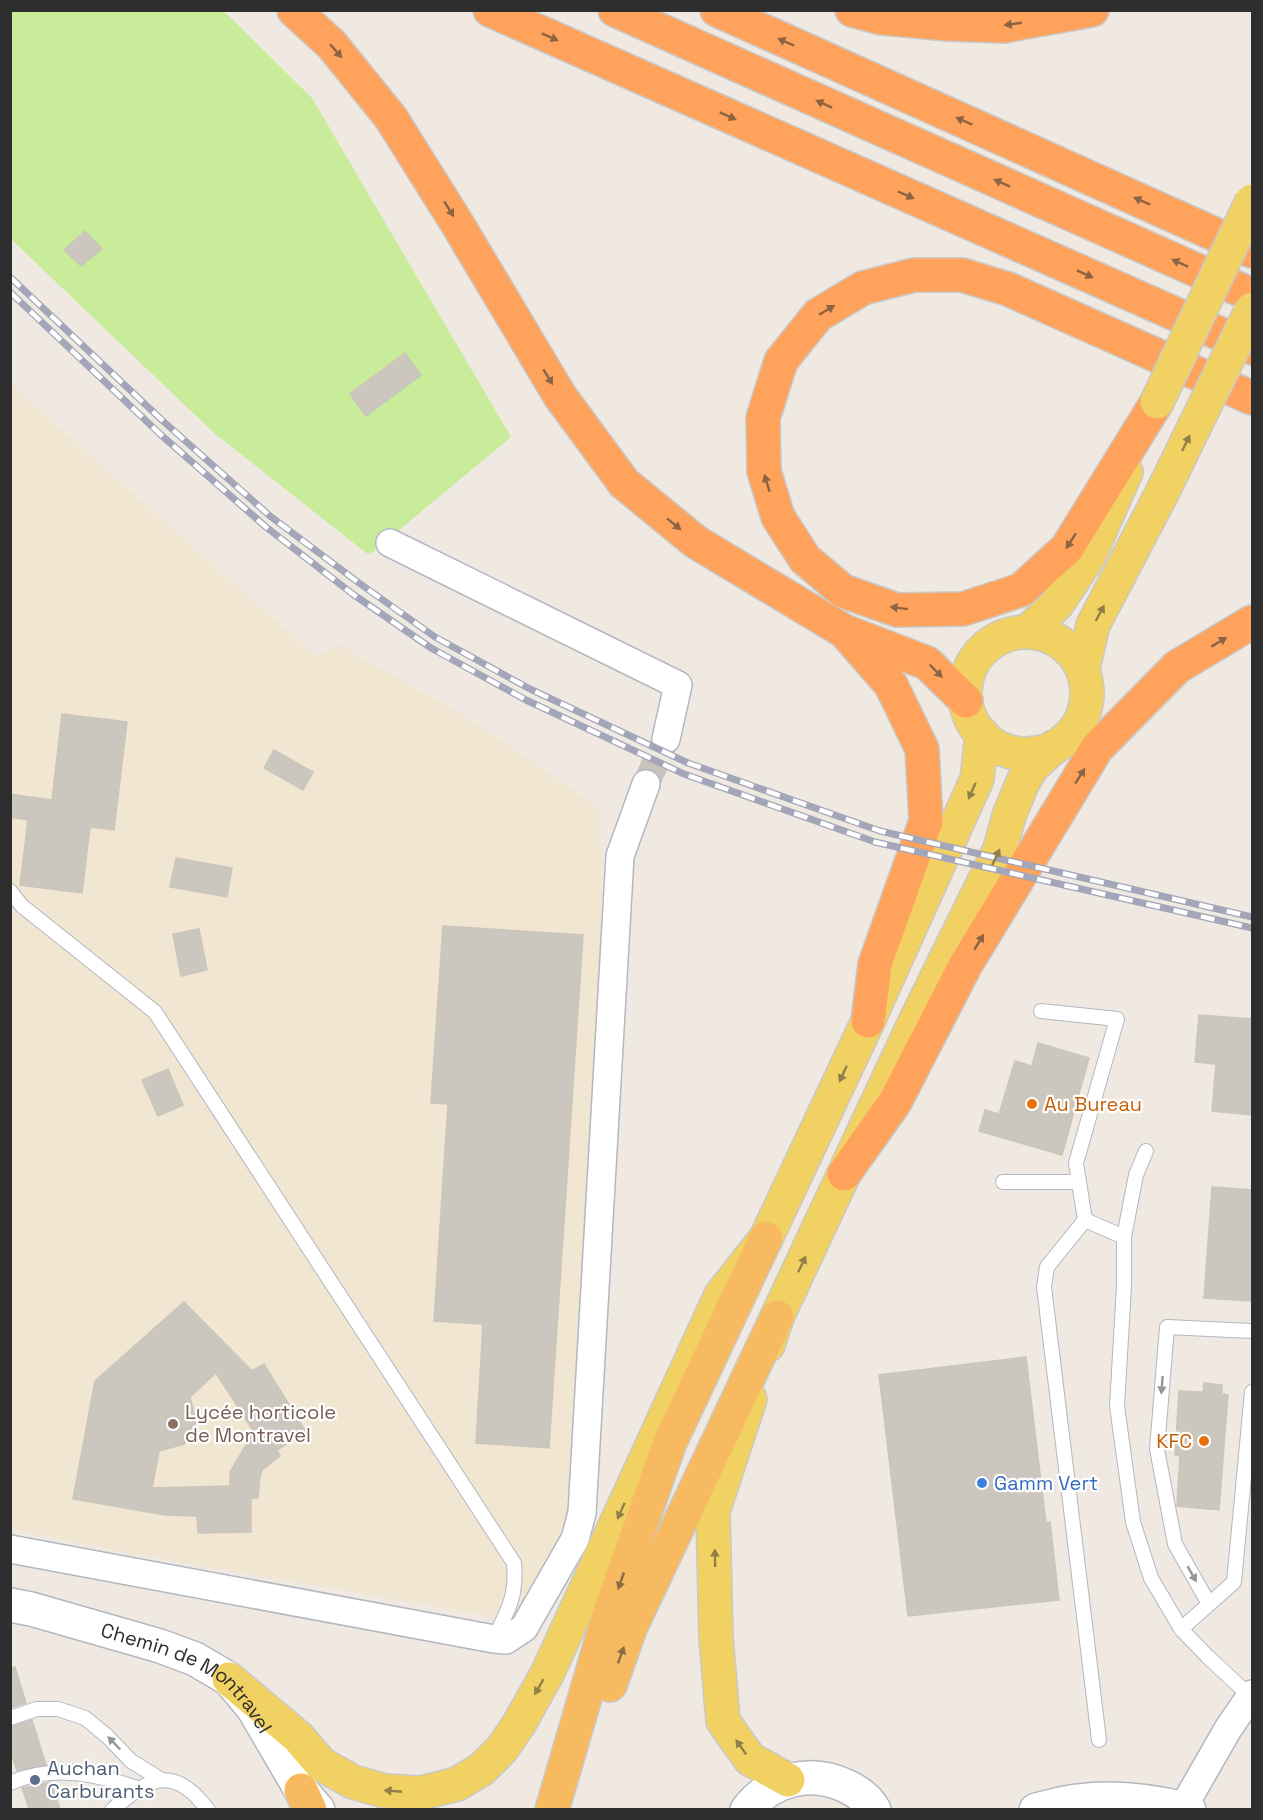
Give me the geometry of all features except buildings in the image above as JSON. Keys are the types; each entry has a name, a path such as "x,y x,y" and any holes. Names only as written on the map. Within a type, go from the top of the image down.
{"highway":[{"path":"294,10 332,45 392,118 560,396 624,483 696,542 844,631 927,663 966,701"},
{"path":"490,10 1252,348"},
{"path":"615,10 1252,295"},
{"path":"717,10 1252,251"},
{"path":"852,10 882,18 1004,26 1092,10"},
{"path":"1156,402 1067,548 1020,590 963,609 897,610 843,591 805,559 778,517 764,471 763,418 780,361 818,315 863,288 914,275 962,275 1008,289 1252,398"},
{"path":"844,1174 895,1102 965,966 1097,748 1177,667 1252,622"},
{"path":"844,631 891,685 922,749 926,821 875,964 868,1022"},
{"path":"552,1809 610,1612 670,1442 766,1238"},
{"path":"569,1809 587,1747 631,1626 777,1317"}],"main road":[{"path":"1028,632 1057,604 1089,556 1156,402 1252,201"},
{"path":"1083,668 1093,626 1161,495 1252,309"},
{"path":"788,1780 750,1759 723,1721 716,1638 713,1511 777,1317 915,1022 1000,849 1009,816 1022,784 1032,767 1072,734 1083,716 1087,703 1087,681 1083,668 1063,644 1044,634 1028,632 999,638 982,651 972,665 966,685 966,701 973,722 982,734 999,747 1012,752 1033,754 1054,747"},
{"path":"229,1679 298,1737 321,1764 353,1782 385,1791 421,1793 457,1784 483,1769 502,1749 547,1674 720,1295 766,1238 868,1022 977,779 982,734"}],"street":[{"path":"390,543 678,685 666,739"},
{"path":"10,1549 506,1641 524,1628 575,1539 582,1513 620,856 646,784"},
{"name":"Chemin de Montravel","path":"10,1605 32,1609 160,1646 195,1659 229,1679 253,1708 310,1803"},
{"path":"1036,1809 1077,1801 1119,1798 1187,1809 1189,1797 1228,1729 1252,1695"},
{"path":"747,1809 766,1791 788,1780 811,1777 834,1780 855,1790 874,1809"}],"lane":[{"path":"10,891 22,906 155,1012 514,1563 515,1582 511,1604 494,1639"},
{"path":"1041,1011 1117,1019 1076,1163 1085,1220 1047,1267 1044,1287 1099,1740"},
{"path":"1146,1151 1136,1175 1124,1237 1124,1286 1117,1406 1133,1522 1151,1578 1181,1629 1252,1695"},
{"path":"1003,1182 1079,1182"},
{"path":"1085,1220 1124,1237"},
{"path":"1209,1604 1175,1544 1157,1449 1167,1327 1252,1331"},
{"path":"1181,1629 1234,1582 1252,1392"},
{"path":"10,1718 37,1709 58,1709 85,1718 107,1736 131,1761 160,1779 174,1780 185,1786 208,1809"},
{"path":"10,1783 37,1774 82,1773 140,1789"},
{"path":"112,1809 140,1789 160,1779"}],"shaded area":[{"path":"10,384 316,656 338,644 475,722 600,809 603,951 567,1538 511,1623 485,1615 128,1553 11,1529"}],"green space":[{"path":"221,10 312,98 511,437 369,555 214,433 11,239 10,11"}],"tunnel":[{"path":"646,784 666,739"}],"railway":[{"path":"10,277 164,422 270,516 435,637 530,689 688,763 880,831 1252,917"},
{"path":"10,292 160,434 266,527 354,595 431,648 526,700 684,774 875,842 1252,928"}],"place":[{"name":"Au Bureau","path":"1032,1104"},
{"name":"Lycée horticole de Montravel","path":"173,1424"},
{"name":"KFC","path":"1204,1441"},
{"name":"Gamm Vert","path":"982,1483"},
{"name":"Auchan Carburants","path":"35,1780"}]}
